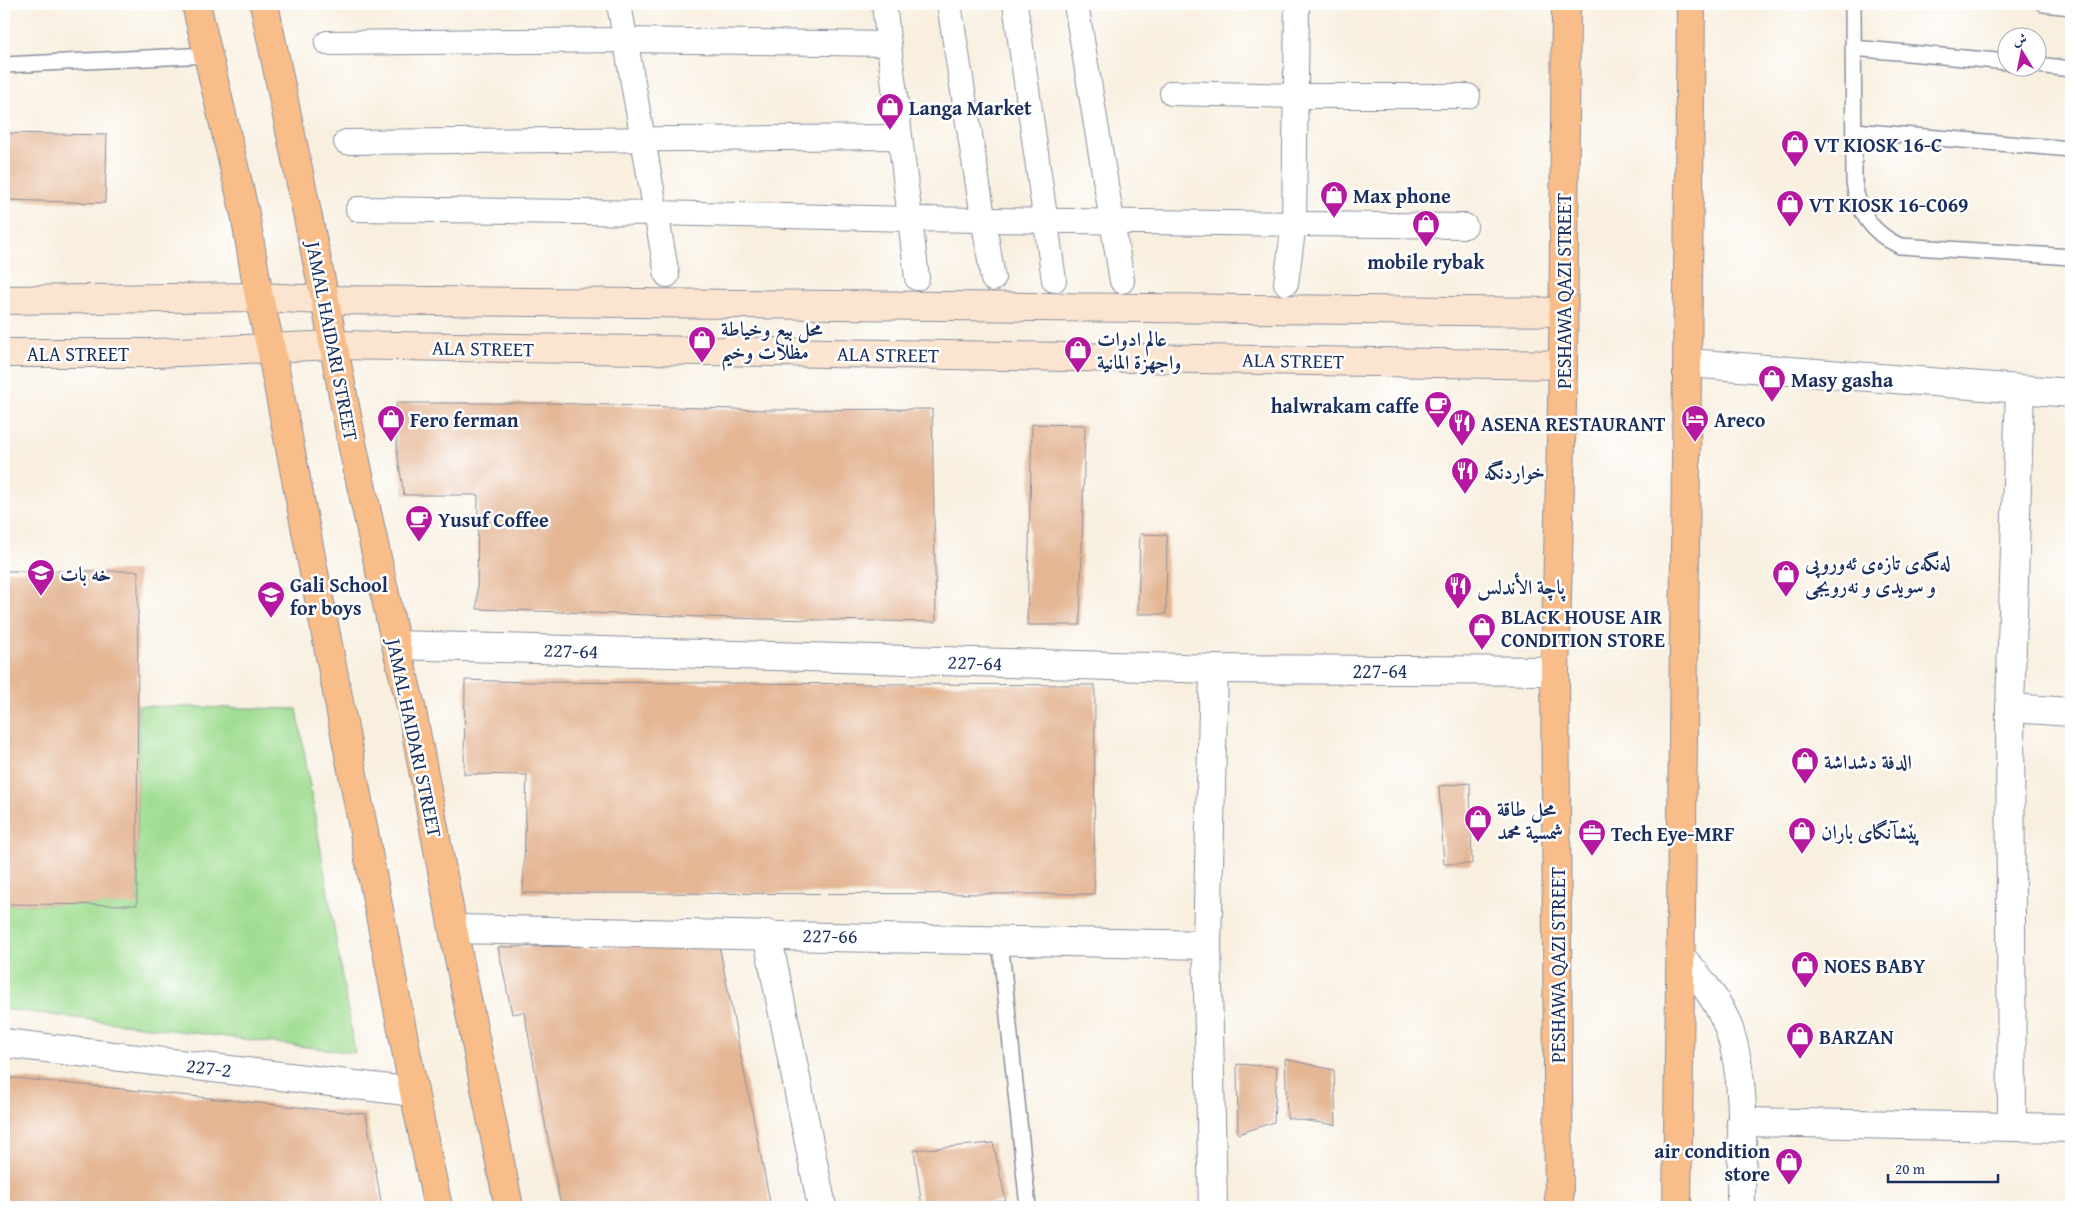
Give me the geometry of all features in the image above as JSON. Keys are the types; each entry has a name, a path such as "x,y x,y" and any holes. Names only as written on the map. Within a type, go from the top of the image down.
{"main road":[{"path":"196,4 246,214 258,297 271,349 414,1092 438,1207"},
{"name":"JAMAL HAIDARI STREET","path":"264,4 326,300 353,448 412,711 452,928 509,1207"},
{"name":"PESHAWA QAZI STREET","path":"1559,1207 1555,671 1563,365 1566,4"},
{"path":"1677,1207 1684,569 1689,363 1691,4"},
{"path":"4,300 258,297 326,300 1563,312"},
{"name":"ALA STREET","path":"4,353 156,352 271,349 334,345 1563,365"}],"street":[{"path":"620,4 667,275"},
{"path":"884,4 917,278"},
{"path":"949,4 982,220 993,279"},
{"path":"1015,4 1054,280"},
{"path":"1076,4 1122,281"},
{"path":"1286,283 1294,224 1297,4"},
{"path":"327,43 626,40 889,44"},
{"path":"1172,93 1296,96 1468,96"},
{"path":"346,142 900,137"},
{"path":"358,209 656,213 910,220 1465,226"},
{"path":"1689,363 2071,392"},
{"path":"2012,1126 2010,708 2020,389"},
{"name":"227-64","path":"396,645 1214,669 1555,671"},
{"path":"1213,1207 1207,945 1214,669"},
{"path":"2010,708 2071,712"},
{"name":"227-66","path":"452,928 1207,945"},
{"path":"767,934 822,1207"},
{"path":"1680,956 1700,978 1716,1002 1728,1027 1737,1058 1742,1090 1741,1207"},
{"name":"227-2","path":"4,1043 414,1092"},
{"path":"1741,1122 2071,1128"}],"lane":[{"path":"1853,4 1854,182 1859,208 1875,230 1886,239 1900,246 2071,258"},
{"path":"2044,4 2071,7"},
{"path":"1853,48 1998,61"},
{"path":"4,64 208,55"},
{"path":"2048,66 2071,69"},
{"path":"1854,131 2071,149"},
{"path":"1000,940 1028,1207"}],"green space":[{"path":"138,706 297,709 355,1053 4,1009 4,904 137,904"}],"building":[{"path":"4,133 107,135 105,203 4,200"},
{"path":"396,403 547,403 764,410 932,409 936,622 762,619 477,609 478,495 404,495 397,452"},
{"path":"1032,424 1085,425 1080,625 1027,625"},
{"path":"1140,534 1167,535 1166,614 1138,614"},
{"path":"4,571 138,571 137,905 4,904"},
{"path":"465,680 527,682 1095,685 1094,894 523,893 527,775 464,774"},
{"path":"1470,783 1472,864 1444,864 1439,786"},
{"path":"719,945 771,1207 561,1207 524,1012 512,1014 498,947"},
{"path":"1285,1059 1334,1070 1336,1125 1287,1118"},
{"path":"1237,1064 1277,1067 1274,1122 1238,1134"},
{"path":"4,1077 366,1114 382,1207 4,1207"},
{"path":"993,1143 1006,1201 944,1207 922,1207 914,1150"}],"place":[{"name":"Langa Market","path":"890,131"},
{"name":"VT KIOSK 16-C","path":"1795,168"},
{"name":"Max phone","path":"1334,219"},
{"name":"VT KIOSK 16-C069","path":"1790,228"},
{"name":"mobile rybak","path":"1426,248"},
{"name":"محل بيع وخياطة مظلات وخيم","path":"702,364"},
{"name":"عالم ادوات واجهزة المانية","path":"1078,374"},
{"name":"Masy gasha","path":"1772,403"},
{"name":"halwrakam caffe","path":"1438,429"},
{"name":"Fero ferman","path":"391,443"},
{"name":"Areco","path":"1695,443"},
{"name":"ASENA RESTAURANT","path":"1462,447"},
{"name":"خواردنگە","path":"1465,495"},
{"name":"Yusuf Coffee","path":"419,543"},
{"name":"خه بات","path":"41,597"},
{"name":"لەنگەی تازەی ئەوروپی و سویدی و نەرویجی","path":"1786,598"},
{"name":"پاچة الأندلس","path":"1458,610"},
{"name":"Gali School for boys","path":"271,619"},
{"name":"BLACK HOUSE AIR CONDITION STORE","path":"1482,651"},
{"name":"الدفة دشداشة","path":"1805,785"},
{"name":"محل طاقة شمسية محمد","path":"1478,843"},
{"name":"پێشآنگای باران","path":"1802,855"},
{"name":"Tech Eye-MRF","path":"1592,857"},
{"name":"NOES BABY","path":"1805,989"},
{"name":"BARZAN","path":"1800,1060"},
{"name":"air condition store","path":"1789,1186"}]}
